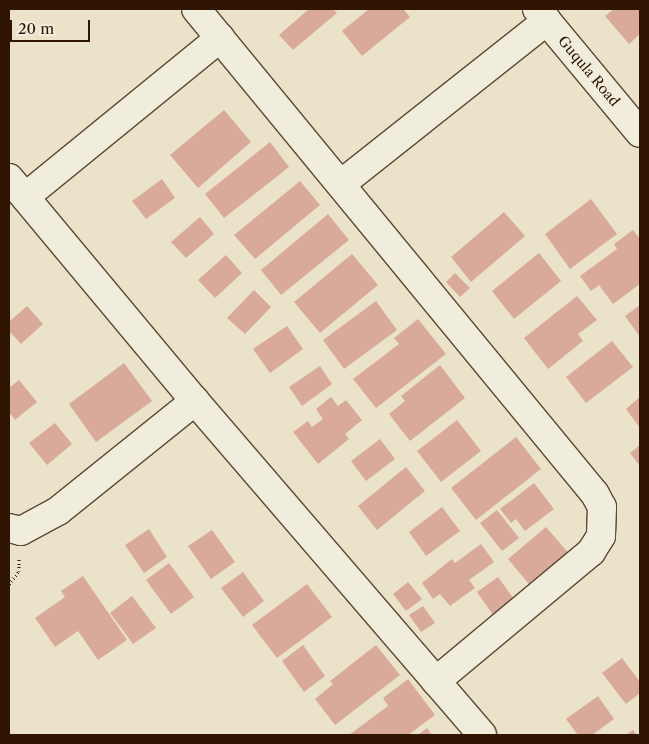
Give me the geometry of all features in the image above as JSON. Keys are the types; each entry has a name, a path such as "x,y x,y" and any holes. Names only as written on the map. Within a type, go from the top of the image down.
{"street":[{"path":"196,9 595,494 602,507 601,536 591,552 436,681"},
{"path":"341,184 542,15"},
{"name":"Guqula Road","path":"542,15 640,133"},
{"path":"220,38 17,187 195,401 482,735"},
{"path":"9,528 21,531 58,512 195,401"}],"building":[{"path":"309,9 333,9 337,13 293,50 279,35"},
{"path":"369,9 403,9 410,17 362,56 342,31"},
{"path":"614,9 640,9 640,34 629,44 605,16"},
{"path":"224,110 251,142 198,188 170,155"},
{"path":"270,142 289,167 224,218 205,194"},
{"path":"162,179 175,198 146,219 132,201"},
{"path":"300,181 320,205 255,259 234,235"},
{"path":"591,199 617,234 570,269 545,234"},
{"path":"504,212 525,236 471,282 451,257"},
{"path":"328,214 349,240 281,295 261,270"},
{"path":"200,217 214,234 186,258 171,242"},
{"path":"633,230 640,239 640,284 613,304 599,285 591,291 580,276 617,249 614,244"},
{"path":"539,253 561,281 514,319 492,291"},
{"path":"352,254 378,285 320,333 294,302"},
{"path":"226,255 242,273 215,298 198,280"},
{"path":"455,273 470,288 460,297 446,282"},
{"path":"254,290 271,307 245,334 227,318"},
{"path":"577,296 597,320 578,334 583,341 548,369 524,338"},
{"path":"376,301 397,330 344,369 323,340"},
{"path":"640,305 640,337 625,316"},
{"path":"27,306 43,324 21,344 9,331 9,322"},
{"path":"418,319 446,354 376,408 353,379 399,344 394,338"},
{"path":"287,326 303,349 270,373 253,349"},
{"path":"612,341 633,367 586,403 566,377"},
{"path":"124,363 152,401 96,442 69,404"},
{"path":"440,365 465,398 410,441 389,414 405,401 401,396"},
{"path":"320,366 332,384 302,406 289,387"},
{"path":"19,380 37,402 15,420 9,412 9,388"},
{"path":"331,397 338,406 346,400 362,420 345,434 349,439 318,464 293,432 308,421 312,427 323,419 316,409"},
{"path":"640,397 640,428 626,409"},
{"path":"457,420 481,451 441,482 417,451"},
{"path":"55,423 72,444 47,465 29,443"},
{"path":"516,437 541,469 476,520 451,488"},
{"path":"380,439 395,459 366,481 351,461"},
{"path":"640,445 640,464 639,465 630,453"},
{"path":"406,467 425,491 377,530 358,506"},
{"path":"534,483 554,509 525,531 516,519 511,523 500,509"},
{"path":"442,507 460,531 426,556 409,532"},
{"path":"497,510 519,538 502,551 480,523"},
{"path":"546,527 572,557 533,589 508,559"},
{"path":"149,529 167,557 144,573 125,545"},
{"path":"212,530 235,562 211,579 188,546"},
{"path":"481,544 494,562 469,580 475,588 450,606 440,594 433,599 422,583 452,559 455,563"},
{"path":"169,563 194,597 171,614 146,580"},
{"path":"243,572 264,601 243,617 221,588"},
{"path":"83,576 127,640 98,660 78,631 55,647 35,618 65,597 61,591"},
{"path":"498,577 519,606 498,622 477,592"},
{"path":"408,582 422,599 406,611 393,594"},
{"path":"307,584 332,617 277,658 252,625"},
{"path":"132,596 156,628 133,644 110,613"},
{"path":"423,606 435,623 421,632 409,615"},
{"path":"303,645 325,676 304,692 282,661"},
{"path":"376,645 400,675 335,725 315,699 333,684 330,681"},
{"path":"622,658 640,682 640,693 626,704 602,673"},
{"path":"408,679 435,715 408,735 349,735 388,706 383,698"},
{"path":"598,696 614,719 592,735 578,735 566,719"},
{"path":"427,728 432,735 418,735"},
{"path":"633,730 637,735 626,735"}]}
